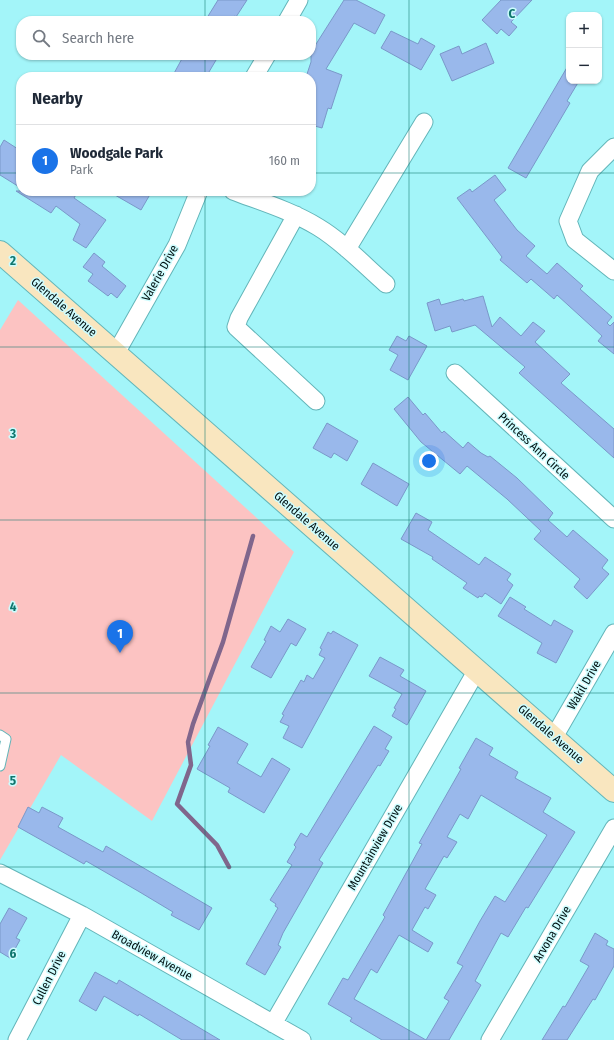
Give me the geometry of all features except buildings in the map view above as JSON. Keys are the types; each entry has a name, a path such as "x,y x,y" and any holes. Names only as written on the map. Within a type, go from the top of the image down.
{"main road":[{"name":"Glendale Avenue","path":"0,252 614,790"}],"street":[{"path":"290,16 299,0"},
{"path":"257,72 264,60"},
{"path":"348,250 424,122"},
{"path":"614,147 590,171 568,221 575,240 614,271"},
{"name":"Valerie Drive","path":"116,353 177,245 197,196"},
{"path":"246,196 296,215 319,228 348,250 386,284"},
{"path":"296,215 239,318 236,327 316,400"},
{"name":"Princess Ann Circle","path":"455,373 614,519"},
{"name":"Wakil Drive","path":"554,737 614,633"},
{"name":"Mountainview Drive","path":"273,1024 477,670"},
{"name":"Arvona Drive","path":"490,1040 614,828"},
{"name":"Broadview Avenue","path":"0,873 82,915 302,1040"},
{"name":"Cullen Drive","path":"17,1040 82,915"}],"lane":[{"path":"0,735 6,739 0,766"}],"shaded area":[{"path":"18,300 294,552 152,821 61,755 0,860 0,330"}],"waterway":[{"path":"229,867 217,845 177,804 191,765 188,742 193,724 223,642 253,536"}],"place":[{"name":"Woodgale Park","path":"120,653"}]}
